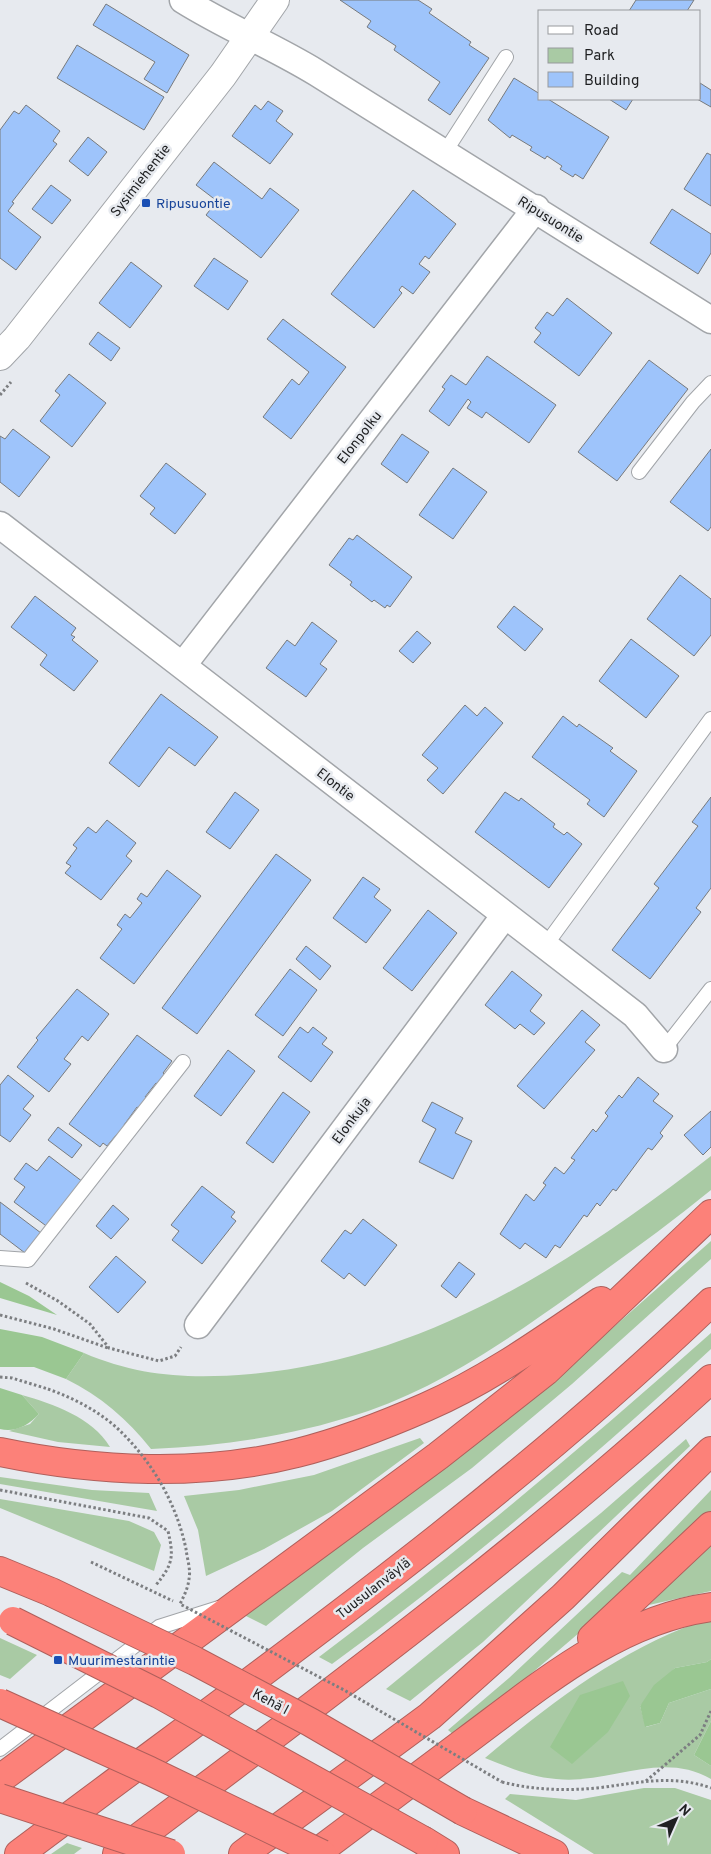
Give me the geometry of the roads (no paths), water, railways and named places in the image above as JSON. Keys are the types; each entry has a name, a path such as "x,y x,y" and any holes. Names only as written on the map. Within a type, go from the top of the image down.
{"highway":[{"path":"0,1779 248,1598 438,1456 546,1371 711,1214"},
{"path":"0,1452 102,1467 174,1468 233,1463 297,1453 364,1431 427,1406 491,1373 600,1301 673,1249"},
{"name":"Tuusulanväylä","path":"18,1854 444,1533 621,1384 711,1302"},
{"path":"117,1854 480,1578 603,1475 711,1379"},
{"path":"244,1854 430,1716 563,1597 711,1450"},
{"path":"499,1716 614,1619 711,1526"},
{"name":"Kehä I","path":"0,1571 51,1592 212,1669 310,1722 463,1811 530,1854"},
{"path":"315,1854 499,1716 578,1660 621,1635 654,1621 711,1607"},
{"path":"7,1619 159,1694 435,1847"},
{"path":"0,1703 150,1770 322,1854"},
{"path":"0,1798 171,1854"},
{"path":"463,1811 554,1854"}],"street":[{"name":"Ripusuontie","path":"183,0 214,20 288,55 536,208 711,320"},
{"name":"Sysimiehentie","path":"0,356 17,338 216,83 275,0"},
{"name":"Elonpolku","path":"183,665 536,208"},
{"name":"Elontie","path":"0,525 635,1015 664,1049"},
{"name":"Elonkuja","path":"198,1324 505,915"}],"lane":[{"path":"445,152 506,57"},
{"path":"639,472 693,402 711,383"},
{"path":"545,946 711,719"},
{"path":"664,1049 711,989"},
{"path":"0,1258 28,1260 183,1062"},
{"path":"0,1749 159,1627 248,1598"}],"place":[{"name":"Ripusuontie","path":"146,203"},
{"name":"Muurimestarintie","path":"58,1660"}]}
